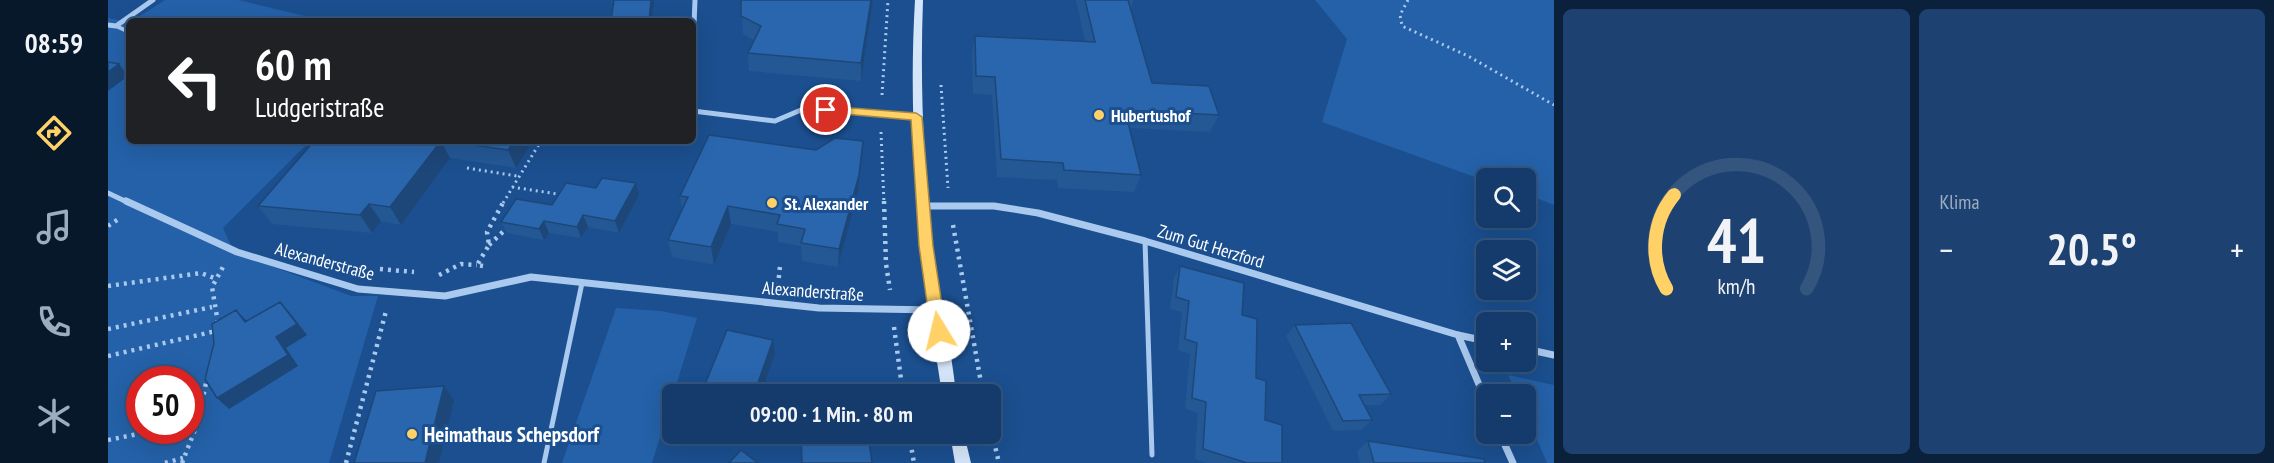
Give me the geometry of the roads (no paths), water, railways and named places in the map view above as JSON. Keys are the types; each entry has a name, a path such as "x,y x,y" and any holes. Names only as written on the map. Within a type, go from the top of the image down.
{"main road":[{"path":"919,0 916,117 922,206 947,384"},
{"path":"959,444 963,463"}],"street":[{"path":"127,18 153,0"},
{"path":"694,18 695,0"},
{"path":"108,25 116,26 126,19"},
{"path":"696,111 775,121 808,107 916,117"},
{"name":"Alexanderstraße","path":"108,193 237,252 338,284 391,293 445,296 531,277 819,308 935,310"},
{"name":"Zum Gut Herzford","path":"922,206 994,206 1038,213 1476,339"},
{"path":"1458,335 1479,384"},
{"path":"1536,351 1554,355"},
{"path":"1504,444 1513,463"}],"lane":[{"path":"116,26 126,31"},
{"path":"1145,242 1152,455"},
{"path":"544,463 582,283"}],"place":[{"name":"Hubertushof","path":"1099,115"},
{"name":"St. Alexander","path":"772,203"},
{"name":"Heimathaus Schepsdorf","path":"412,434"}]}
